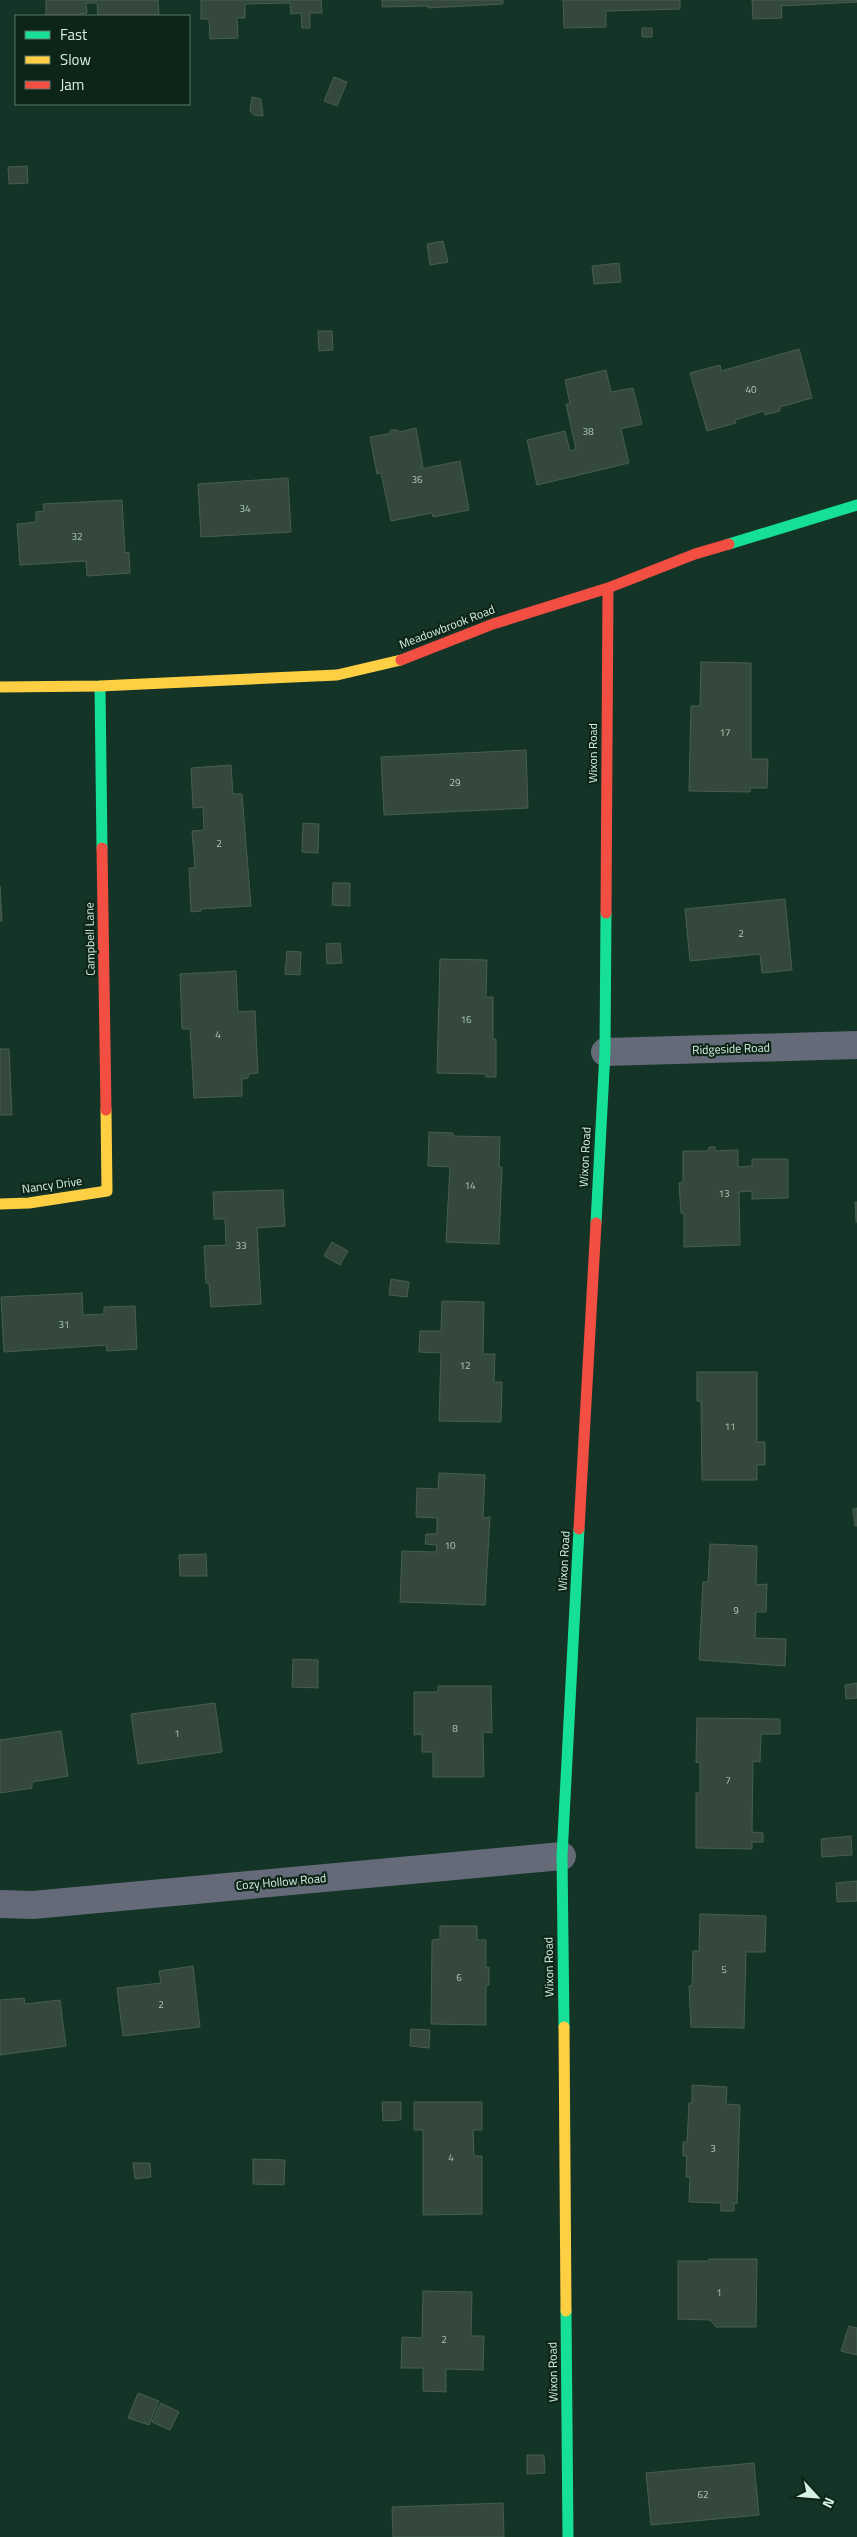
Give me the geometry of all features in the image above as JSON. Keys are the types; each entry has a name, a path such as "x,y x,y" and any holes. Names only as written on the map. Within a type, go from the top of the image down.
{"street":[{"name":"Meadowbrook Road","path":"0,687 100,686 337,675 406,658 493,624 608,588 695,554 857,505"},
{"name":"Wixon Road","path":"568,2537 562,1856 604,1052 608,588"},
{"name":"Campbell Lane","path":"100,686 107,1191"},
{"name":"Ridgeside Road","path":"604,1052 857,1045"},
{"name":"Nancy Drive","path":"0,1204 29,1203 107,1191"},
{"name":"Cozy Hollow Road","path":"0,1904 33,1905 562,1856"}],"building":[{"path":"46,0 158,0 159,15 98,15 97,3 86,3 87,13 79,15 46,15"},
{"path":"201,0 321,0 322,13 310,13 310,28 302,28 301,13 291,14 290,3 245,4 245,18 237,18 238,38 210,39 209,19 201,19"},
{"path":"382,0 503,0 503,4 428,8 428,6 382,7"},
{"path":"563,0 680,0 680,9 606,11 606,27 564,28"},
{"path":"752,0 857,0 857,2 781,6 782,18 753,19"},
{"path":"642,28 652,28 652,37 642,37"},
{"path":"334,77 347,82 337,106 324,101"},
{"path":"252,97 261,99 263,116 254,115 250,111"},
{"path":"27,166 28,183 9,184 8,167"},
{"path":"443,241 448,262 430,265 427,244"},
{"path":"619,263 621,282 594,284 592,266"},
{"path":"318,331 332,331 333,350 319,351"},
{"path":"799,349 812,398 780,407 780,411 765,415 764,411 735,420 736,423 707,431 690,373 720,365 721,371"},
{"path":"606,370 611,392 633,388 642,424 621,429 629,463 537,485 527,440 565,431 570,451 576,449 566,404 570,404 565,380"},
{"path":"416,428 423,467 420,467 421,469 460,461 469,510 433,517 432,513 391,521 381,473 377,474 370,437 388,434 391,430 399,432"},
{"path":"288,478 291,532 201,537 198,484"},
{"path":"122,500 125,553 129,552 130,573 87,576 86,561 20,565 17,524 36,522 36,512 44,511 43,504"},
{"path":"701,662 751,663 751,759 768,759 767,788 750,788 750,792 689,791 691,706 700,706"},
{"path":"526,750 528,808 384,815 381,757"},
{"path":"231,765 233,794 242,794 251,906 201,909 201,911 191,912 189,868 195,868 192,831 204,830 203,807 193,808 191,768"},
{"path":"303,823 319,824 318,853 302,852"},
{"path":"333,883 350,883 350,906 332,905"},
{"path":"0,886 2,921 0,921"},
{"path":"785,899 792,970 762,973 760,954 690,961 685,909"},
{"path":"340,943 342,963 327,964 326,944"},
{"path":"287,951 301,952 300,975 285,974"},
{"path":"440,959 487,960 486,997 493,997 493,1039 496,1039 496,1077 486,1077 486,1074 437,1073"},
{"path":"236,971 238,1012 255,1011 258,1073 249,1074 248,1078 242,1079 242,1096 194,1098 190,1029 182,1029 180,974"},
{"path":"0,1049 9,1049 12,1115 0,1115"},
{"path":"429,1132 453,1133 453,1136 500,1137 499,1167 502,1167 499,1244 446,1242 450,1167 428,1166"},
{"path":"709,1147 715,1147 715,1151 738,1150 738,1167 752,1166 752,1159 788,1159 788,1198 752,1199 752,1191 739,1192 740,1245 684,1247 684,1213 681,1213 679,1183 683,1182 683,1151 708,1151"},
{"path":"283,1190 285,1226 257,1228 261,1304 211,1307 209,1283 206,1283 204,1246 226,1245 225,1219 214,1219 213,1192"},
{"path":"855,1202 857,1202 857,1222 856,1222"},
{"path":"332,1242 348,1251 340,1265 324,1256"},
{"path":"391,1279 409,1282 407,1297 389,1295"},
{"path":"82,1293 83,1315 104,1314 104,1307 135,1306 137,1349 107,1351 106,1345 4,1352 1,1297"},
{"path":"442,1301 484,1302 483,1354 495,1354 494,1382 502,1382 501,1422 439,1421 441,1353 419,1352 420,1331 441,1331"},
{"path":"697,1372 757,1372 757,1442 765,1442 765,1465 757,1465 757,1480 702,1480 701,1401 697,1401"},
{"path":"439,1473 485,1475 483,1518 490,1517 485,1605 400,1602 402,1551 436,1552 437,1545 425,1544 426,1534 437,1534 437,1518 416,1517 417,1488 438,1489"},
{"path":"857,1508 857,1526 855,1526 853,1509"},
{"path":"710,1544 757,1546 756,1585 767,1584 766,1612 756,1612 755,1638 786,1639 785,1666 699,1660 703,1582 708,1582"},
{"path":"206,1554 207,1576 180,1576 179,1555"},
{"path":"293,1659 318,1660 318,1688 292,1687"},
{"path":"857,1683 857,1698 846,1699 845,1685"},
{"path":"438,1686 491,1686 492,1733 483,1732 484,1777 433,1777 433,1752 422,1752 422,1734 414,1735 414,1692 438,1692"},
{"path":"215,1703 222,1752 138,1764 131,1714"},
{"path":"697,1718 780,1719 780,1734 761,1734 760,1762 753,1761 752,1832 763,1833 763,1842 752,1842 752,1849 696,1848 696,1793 700,1793 700,1763 696,1762"},
{"path":"61,1731 68,1776 32,1782 32,1788 0,1793 0,1740"},
{"path":"851,1836 852,1855 822,1857 821,1839"},
{"path":"857,1881 857,1901 837,1902 836,1883"},
{"path":"700,1914 766,1916 765,1952 746,1952 744,2028 691,2027 689,1986 692,1986 693,1951 699,1951"},
{"path":"440,1926 477,1926 477,1940 486,1940 486,1968 489,1967 489,1985 486,1986 486,2025 431,2024 432,1940 440,1939"},
{"path":"193,1966 200,2027 123,2036 117,1988 161,1983 159,1971"},
{"path":"24,1998 25,2004 60,2000 66,2046 0,2055 0,2000"},
{"path":"411,2029 430,2030 429,2048 410,2046"},
{"path":"692,2085 727,2087 726,2104 740,2105 737,2204 734,2203 734,2211 721,2211 721,2203 689,2202 690,2177 686,2177 687,2156 683,2156 683,2142 687,2142 689,2103 692,2103"},
{"path":"382,2102 401,2102 401,2120 383,2121"},
{"path":"414,2102 482,2102 482,2130 473,2130 474,2156 482,2156 482,2214 423,2215 423,2130 414,2130"},
{"path":"253,2159 285,2160 284,2185 253,2184"},
{"path":"133,2163 150,2163 151,2177 135,2179"},
{"path":"709,2259 757,2259 756,2327 716,2327 710,2320 678,2319 678,2261 709,2261"},
{"path":"423,2291 472,2292 471,2336 484,2336 483,2370 446,2369 446,2392 423,2391 423,2368 401,2368 402,2337 422,2338"},
{"path":"849,2326 857,2328 857,2355 841,2351"},
{"path":"138,2393 159,2401 149,2425 128,2418"},
{"path":"161,2403 179,2412 170,2430 152,2422"},
{"path":"527,2455 544,2455 545,2473 527,2474"},
{"path":"754,2463 759,2515 651,2525 646,2473"},
{"path":"503,2503 504,2537 393,2537 392,2507"}],"traffic: fast":[{"path":"729,544 857,505"},
{"path":"100,686 102,848"},
{"path":"596,1223 605,1052 606,913"},
{"path":"564,2027 562,1856 579,1529"},
{"path":"566,2311 568,2537"}],"traffic: slow":[{"path":"0,687 100,686 337,675 401,660"},
{"path":"0,1204 29,1203 107,1191 106,1110"},
{"path":"564,2027 566,2311"}],"traffic: jam":[{"path":"401,660 493,624 608,588 695,554 729,544"},
{"path":"606,913 608,588"},
{"path":"102,848 106,1110"},
{"path":"579,1529 596,1223"}]}
